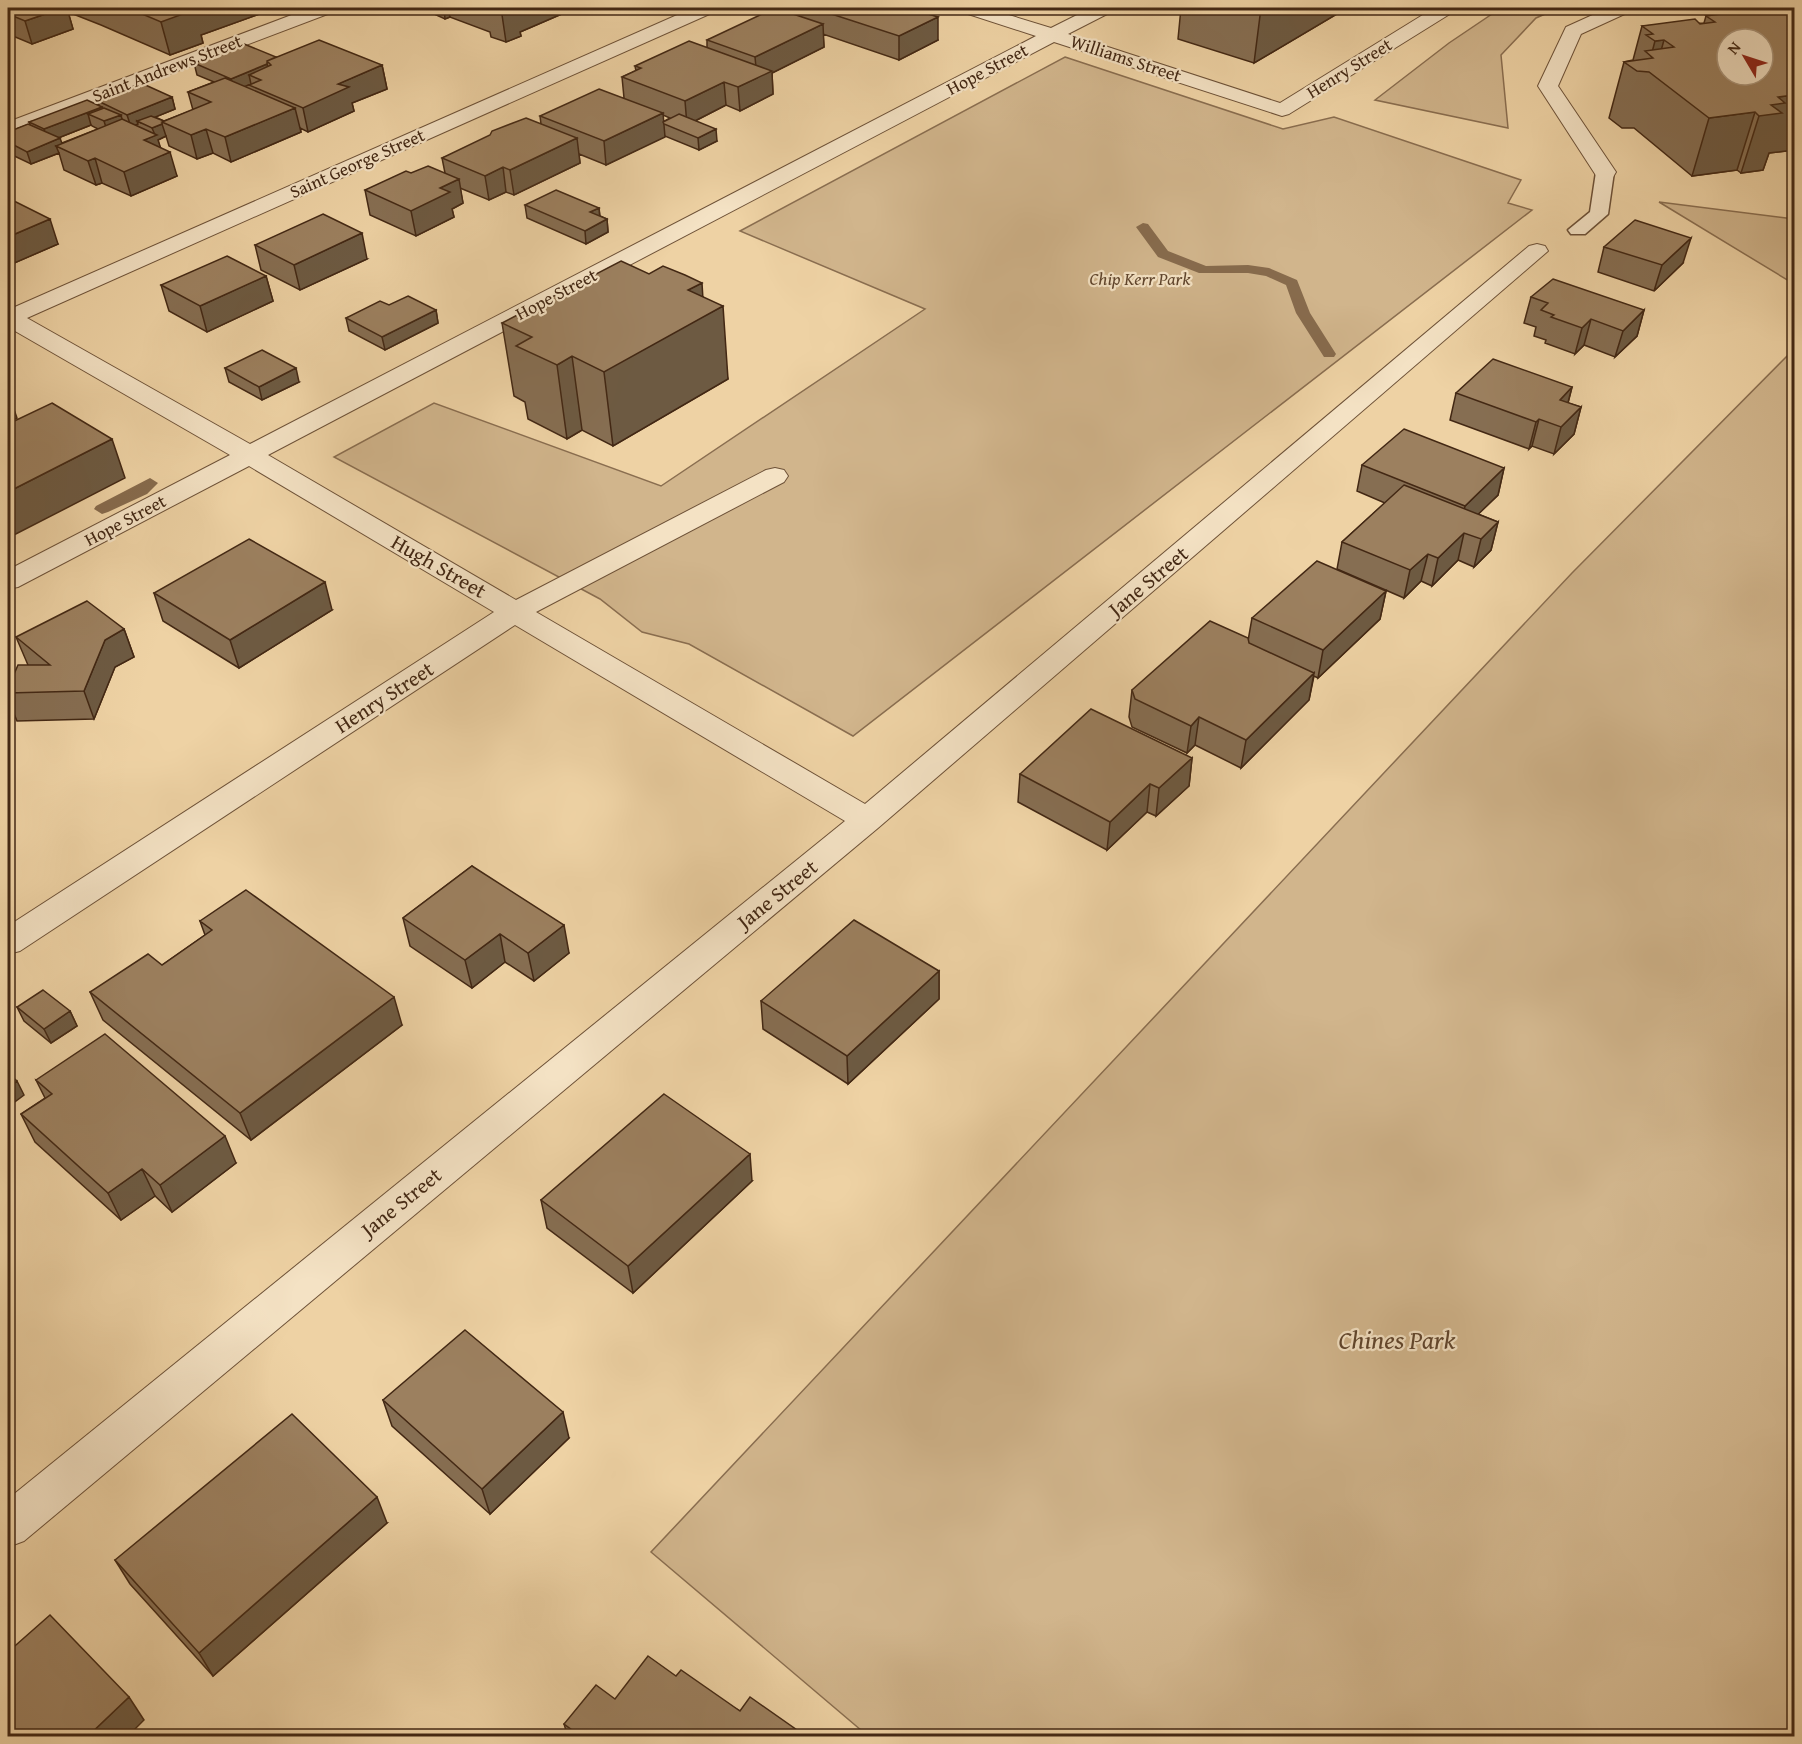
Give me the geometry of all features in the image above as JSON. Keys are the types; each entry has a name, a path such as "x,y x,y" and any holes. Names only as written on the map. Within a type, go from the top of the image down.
{"street":[{"name":"Saint Andrews Street","path":"8,129 326,8"},
{"name":"Saint George Street","path":"8,318 707,8"},
{"name":"Williams Street","path":"969,8 1282,110"},
{"name":"Hope Street","path":"8,581 1104,8"},
{"name":"Henry Street","path":"1282,110 1446,8"},
{"path":"1605,172 1548,86 1573,31 1622,8"},
{"name":"Jane Street","path":"8,1526 867,820 1537,251"},
{"name":"Hugh Street","path":"8,318 516,611 867,820"},
{"name":"Henry Street","path":"8,942 516,611 775,476"}],"lane":[{"path":"1578,230 1599,214 1605,172"}],"green space":[{"path":"1501,8 1559,8 1536,18 1501,55 1508,128 1375,100 1449,43"},
{"path":"1697,8 1794,8 1794,33"},
{"name":"Chip Kerr Park","path":"1065,57 1283,129 1334,117 1521,180 1508,203 1532,210 853,736 689,644 642,632 600,599 334,457 434,403 661,486 925,309 740,231"},
{"path":"1659,202 1794,219 1794,284"},
{"name":"Chines Park","path":"1794,349 1794,1736 868,1736 651,1552 1572,573"}],"building":[{"path":"8,8 63,8 25,21 8,14"},
{"path":"84,8 96,8 98,13"},
{"path":"128,8 189,8 194,10 161,22"},
{"path":"775,8 823,24 755,57 707,40"},
{"path":"813,8 909,8 938,17 899,36"},
{"path":"1775,8 1794,8 1794,95 1778,97 1785,103 1771,105 1782,113 1759,116 1755,112 1709,118 1649,72 1637,71 1624,62 1653,58 1645,51 1674,47 1664,40 1655,41 1646,35 1653,34 1642,26 1695,19 1700,24 1715,22 1706,16 1750,10 1756,14 1780,11"},
{"path":"319,40 382,65 338,84 349,87 303,108 249,85 261,80 249,75 271,65 267,61"},
{"path":"689,41 772,71 738,87 724,82 685,101 622,77 641,68 635,66"},
{"path":"244,44 276,57 267,61 267,64 231,79 194,63"},
{"path":"225,78 295,108 225,137 206,129 191,135 162,122 211,102 188,92"},
{"path":"141,83 172,97 127,115 98,101"},
{"path":"599,89 663,113 604,141 540,116"},
{"path":"87,100 102,107 44,129 29,122"},
{"path":"104,108 121,115 104,121 88,114"},
{"path":"679,114 716,129 698,138 664,124 663,122"},
{"path":"151,116 164,121 152,128 137,121"},
{"path":"526,118 577,138 510,170 503,167 485,176 442,158 490,135 492,131"},
{"path":"122,119 157,135 144,140 170,152 124,172 95,158 88,161 56,146"},
{"path":"28,124 60,138 27,152 8,142 8,132"},
{"path":"428,166 459,179 440,188 450,192 411,211 365,190 406,171 411,173"},
{"path":"556,190 599,208 590,212 607,219 585,231 525,205"},
{"path":"8,198 50,219 8,237"},
{"path":"323,214 362,233 294,265 255,245"},
{"path":"1635,220 1691,238 1662,265 1604,247"},
{"path":"227,256 266,276 200,306 161,285"},
{"path":"621,261 649,274 663,266 685,275 702,283 688,290 723,306 604,372 572,356 557,365 516,346 532,337 502,323"},
{"path":"1553,279 1644,310 1623,331 1591,319 1582,328 1551,317 1554,315 1541,310 1548,303 1531,297"},
{"path":"408,296 436,310 382,337 346,318 380,301 389,305"},
{"path":"262,350 296,368 259,387 225,368"},
{"path":"1493,359 1572,387 1560,400 1581,407 1561,427 1539,419 1536,422 1456,393"},
{"path":"52,403 112,439 8,492 8,424"},
{"path":"1404,429 1504,468 1465,506 1362,465"},
{"path":"1404,485 1498,522 1481,539 1464,533 1438,558 1428,554 1410,570 1342,542"},
{"path":"249,539 325,582 230,640 154,593"},
{"path":"1317,561 1386,591 1323,650 1252,618"},
{"path":"87,601 124,629 105,640 84,691 8,693 18,665 50,665 16,637"},
{"path":"1210,621 1248,638 1249,643 1314,673 1246,740 1199,717 1191,726 1135,699 1132,690"},
{"path":"1091,709 1192,758 1159,788 1150,784 1110,822 1020,774"},
{"path":"472,866 564,925 528,953 500,934 465,960 403,918"},
{"path":"246,890 394,997 240,1113 90,992 148,954 162,965 212,930 200,921"},
{"path":"854,920 939,971 847,1056 761,1001"},
{"path":"43,990 70,1011 44,1029 17,1007"},
{"path":"105,1034 225,1136 160,1185 142,1169 108,1193 21,1114 52,1094 36,1080"},
{"path":"8,1073 17,1081 8,1088"},
{"path":"664,1094 750,1154 628,1266 541,1200"},
{"path":"465,1330 563,1412 482,1489 383,1400"},
{"path":"292,1414 377,1497 199,1653 115,1560"},
{"path":"50,1615 129,1697 87,1737 8,1737 8,1680 11,1676 8,1672 8,1652"},
{"path":"648,1656 676,1676 681,1670 740,1711 750,1697 807,1737 573,1737 576,1733 564,1724 596,1685 615,1699"}],"waterway":[{"path":"1143,227 1163,254 1204,270 1248,269 1269,272 1292,283 1303,313 1329,354"},
{"path":"102,509 141,491 150,483"}]}
